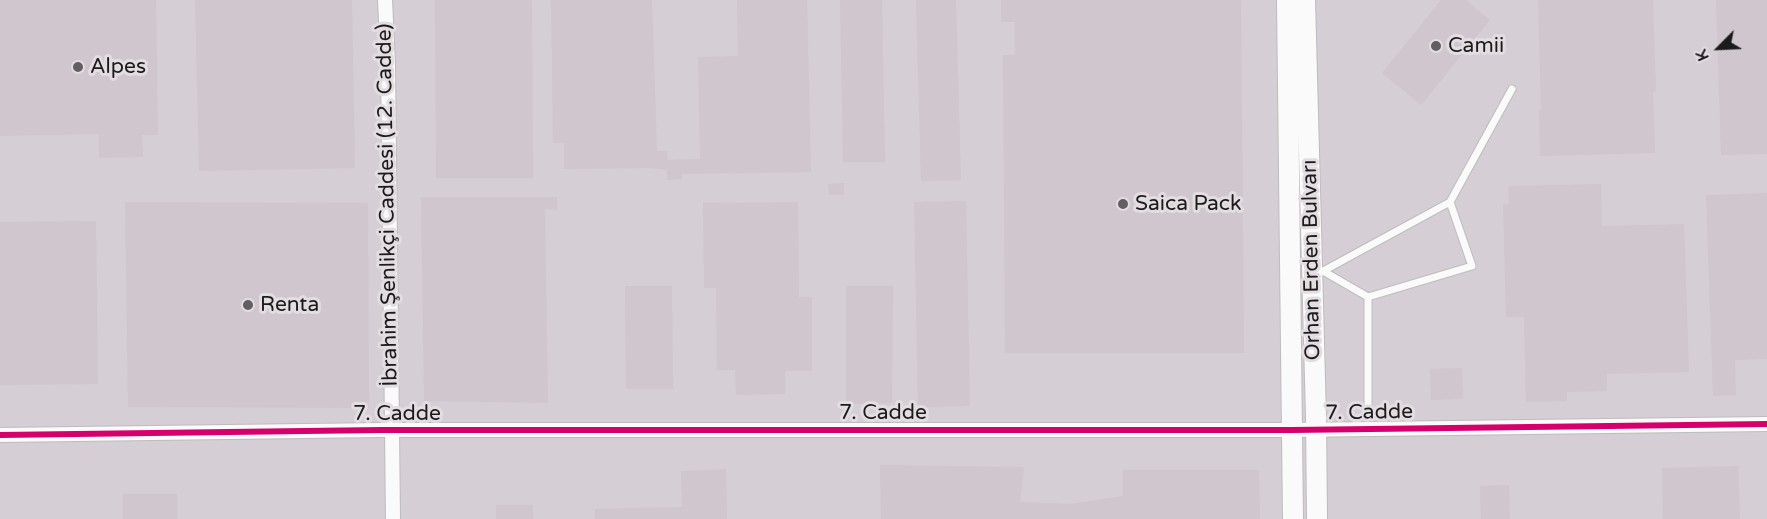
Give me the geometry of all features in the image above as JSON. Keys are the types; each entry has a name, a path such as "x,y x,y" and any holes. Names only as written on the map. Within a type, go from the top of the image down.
{"street":[{"name":"İbrahim Şenlikçi Caddesi (12. Cadde)","path":"385,0 388,65 393,519"},
{"name":"Orhan Erden Bulvarı","path":"1287,0 1293,519"},
{"name":"Orhan Erden Bulvarı","path":"1305,0 1317,274 1315,430 1317,519"},
{"name":"7. Cadde","path":"0,435 391,430 1315,430 1767,424"}],"lane":[{"path":"1317,274 1450,202 1512,89"},
{"path":"1317,274 1368,297 1472,266 1450,202"},
{"path":"1368,297 1368,411"}],"shaded area":[{"path":"0,0 1767,0 1767,519 0,519"}],"building":[{"name":"Alpes","path":"0,0 156,0 158,135 142,135 143,157 99,158 99,134 0,136"},
{"path":"195,0 352,0 355,168 199,171"},
{"path":"435,0 532,0 533,178 436,178"},
{"path":"551,0 652,0 657,151 667,151 668,160 700,159 698,57 738,56 737,0 807,0 811,172 682,174 682,179 667,180 667,170 651,168 564,169 564,143 553,143"},
{"path":"840,0 882,0 885,162 843,162"},
{"path":"916,0 956,0 961,180 921,181"},
{"name":"Saica Pack","path":"1001,0 1241,0 1244,353 1005,353 1003,55 1015,55 1015,22 1001,22"},
{"name":"Camii","path":"1441,0 1466,0 1490,20 1421,105 1382,73"},
{"path":"1538,0 1653,0 1655,153 1540,156"},
{"path":"1716,0 1767,0 1767,154 1721,155"},
{"path":"844,183 844,195 829,195 828,184"},
{"path":"1601,184 1602,226 1684,224 1689,372 1607,374 1607,391 1567,392 1567,401 1526,402 1524,317 1506,317 1503,204 1509,204 1508,186"},
{"path":"1767,193 1767,359 1735,360 1736,395 1713,396 1706,195"},
{"path":"421,197 557,197 557,210 545,209 548,403 424,401"},
{"path":"966,201 970,406 918,407 914,202"},
{"name":"Renta","path":"125,202 368,203 369,408 128,407"},
{"path":"798,202 799,297 812,297 812,371 785,371 785,394 736,395 735,370 717,370 716,288 704,288 703,203"},
{"path":"96,221 98,384 0,385 0,222"},
{"path":"625,286 672,286 673,389 626,389"},
{"path":"846,286 893,286 892,403 846,404"},
{"path":"1462,368 1463,399 1431,400 1430,369"},
{"path":"880,465 1024,467 1020,502 1069,504 1123,496 1123,470 1259,470 1260,519 881,519"},
{"path":"1738,466 1740,519 1663,519 1662,468"},
{"path":"726,469 727,519 595,519 595,509 682,507 681,471"},
{"path":"1509,485 1510,519 1481,519 1480,486"},
{"path":"123,494 177,494 177,519 123,519"},
{"path":"496,505 533,505 533,519 496,519"}],"cycle path":[{"path":"0,435 381,430 1292,430 1767,424"}],"place":[{"name":"Camii","path":"1436,46"},
{"name":"Alpes","path":"78,67"},
{"name":"Saica Pack","path":"1123,204"},
{"name":"Renta","path":"248,305"}]}
